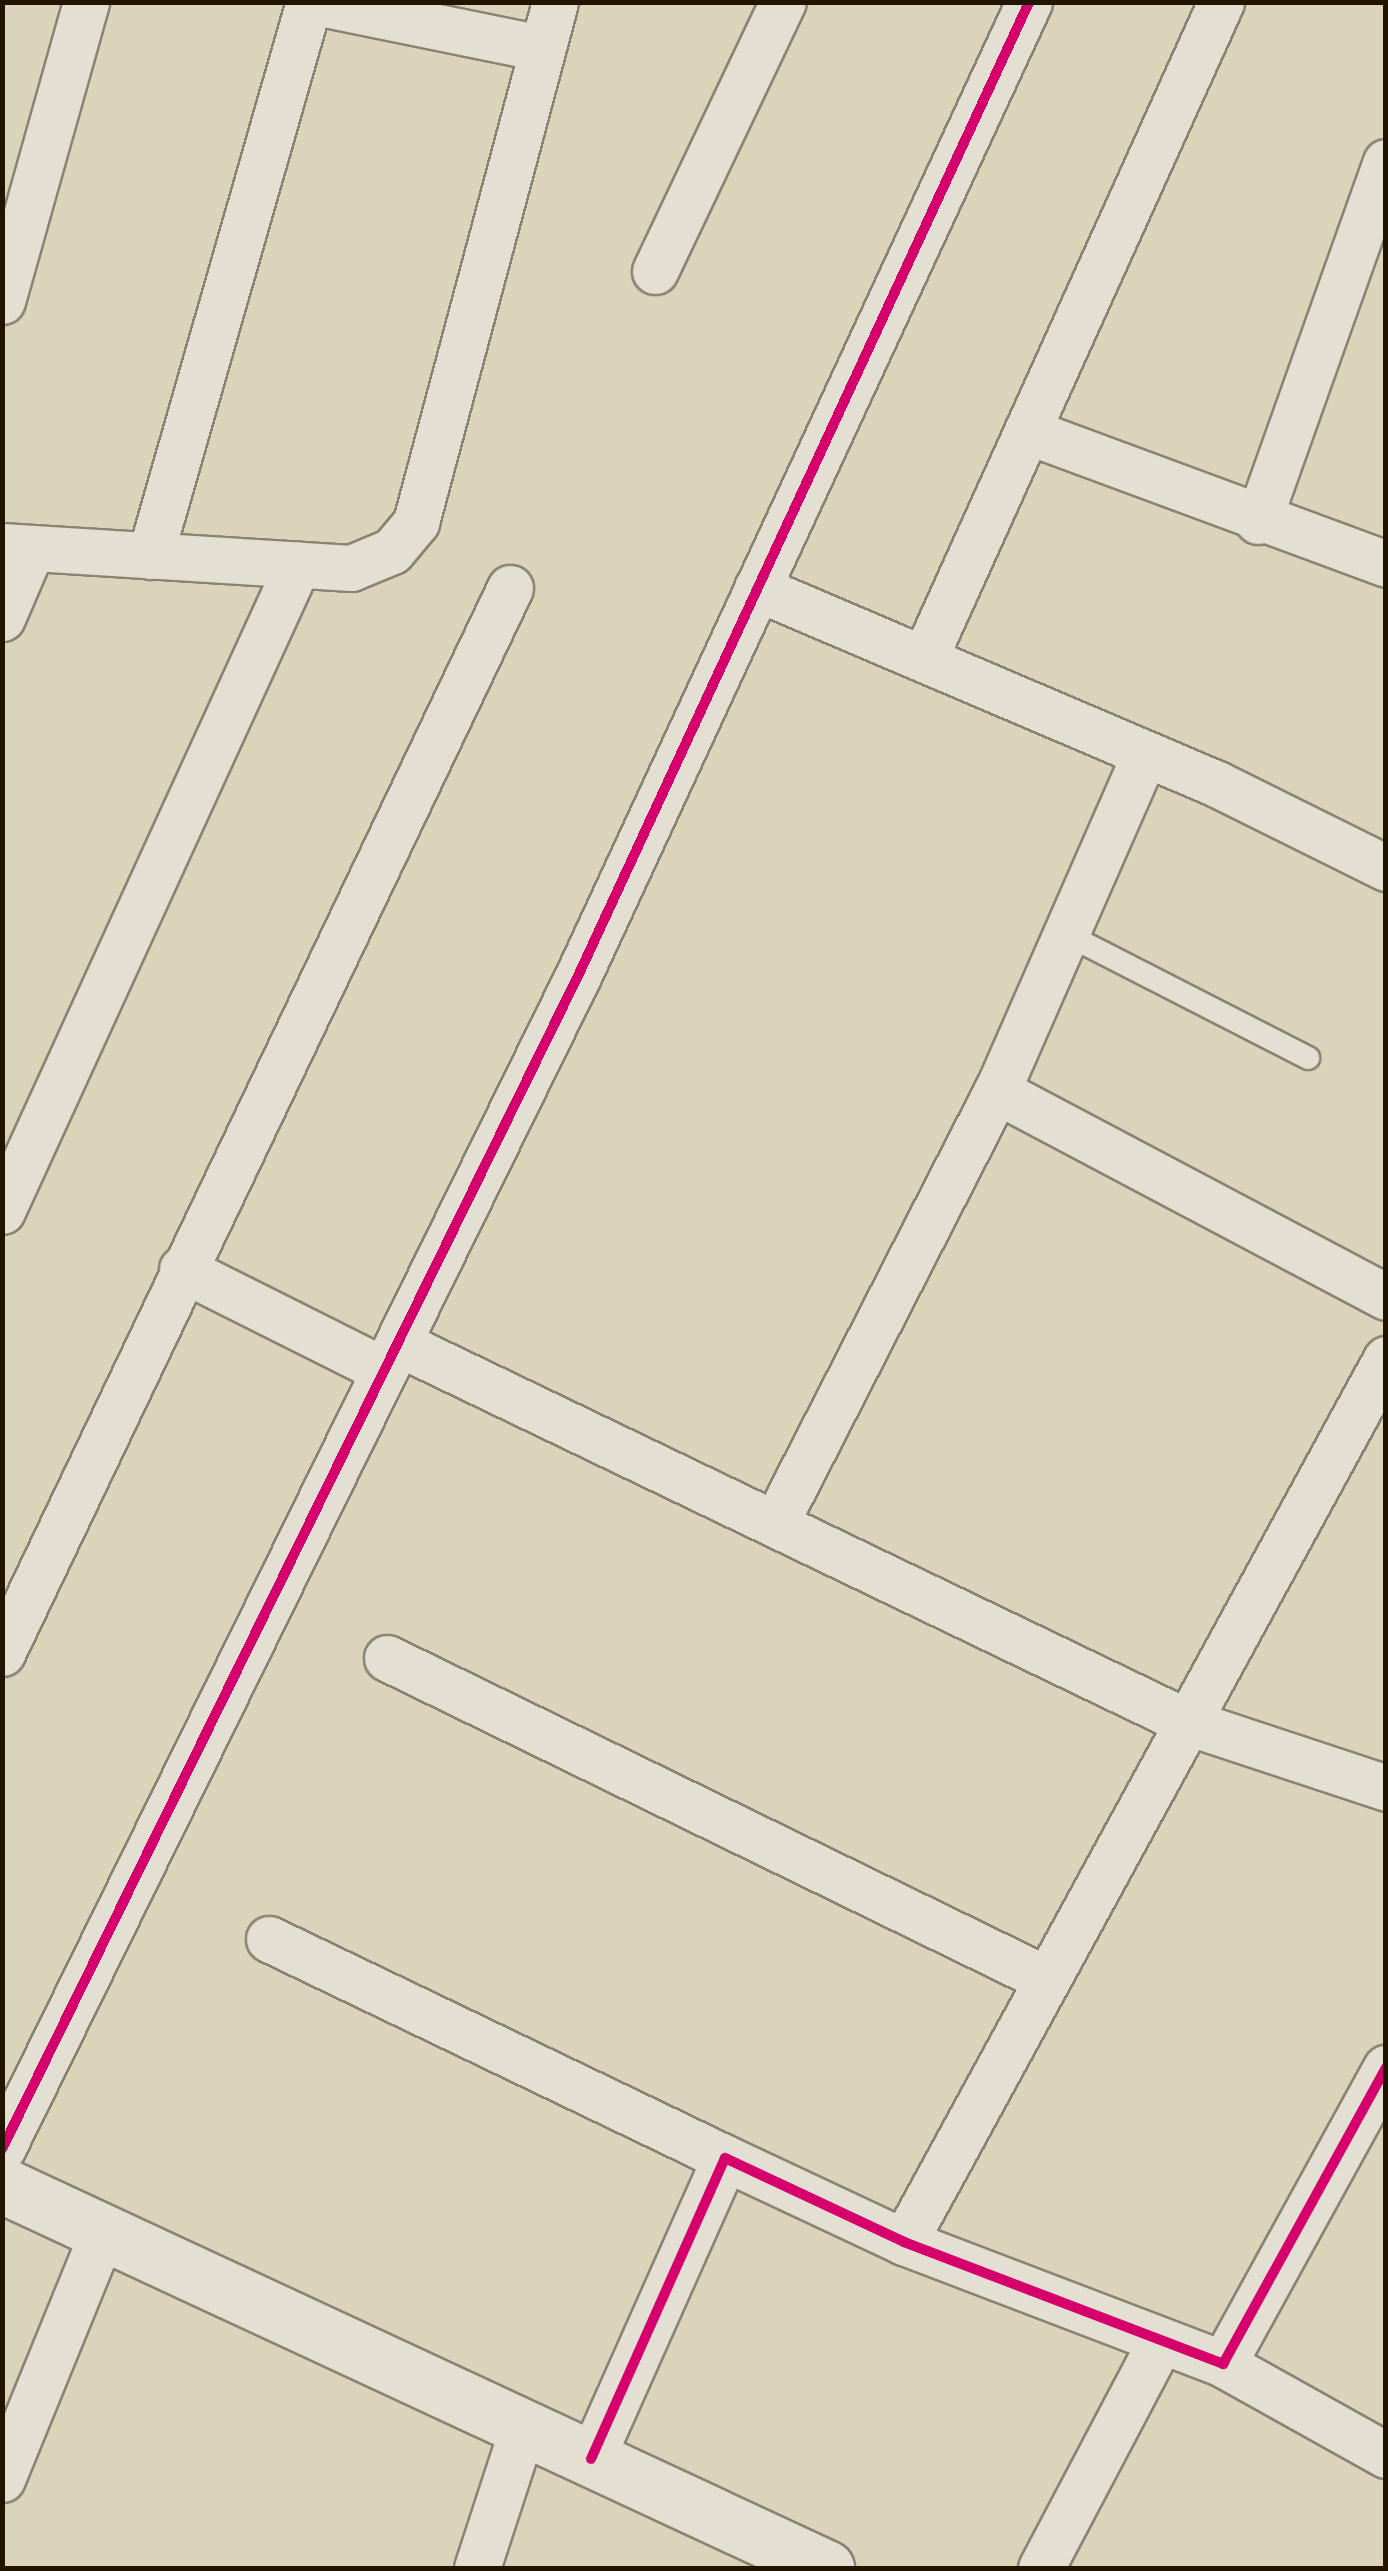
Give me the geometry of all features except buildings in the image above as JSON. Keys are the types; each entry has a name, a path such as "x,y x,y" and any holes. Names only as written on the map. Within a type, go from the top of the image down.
{"main road":[{"path":"2,2185 826,2568"}],"street":[{"path":"2,301 86,2"},
{"path":"150,556 312,2 542,48"},
{"path":"2,618 17,547 298,564 374,563 416,522 555,2"},
{"path":"655,271 783,2"},
{"path":"2,2149 391,1356 757,588 1029,2"},
{"path":"924,659 1221,2"},
{"path":"1258,522 1386,162"},
{"path":"1027,431 1258,522 1386,564"},
{"path":"3,1207 298,564"},
{"path":"2,1653 510,588"},
{"path":"757,588 1145,754 1386,868"},
{"path":"775,1524 997,1090 1145,754"},
{"path":"997,1090 1386,1297"},
{"path":"182,1270 391,1356 775,1524 1187,1722 1386,1788"},
{"path":"904,2242 1386,1359"},
{"path":"387,1658 1046,1979"},
{"path":"269,1939 904,2242 1223,2364 1386,2455"},
{"path":"1223,2364 1386,2068"},
{"path":"591,2458 726,2158"},
{"path":"2,2479 103,2231"},
{"path":"1041,2568 1160,2342"},
{"path":"477,2568 522,2427"}],"lane":[{"path":"1066,934 1308,1058"}],"cycle path":[{"path":"2,2149 578,976 1029,2"},
{"path":"591,2459 725,2158 904,2242 1223,2364 1386,2068"}]}
